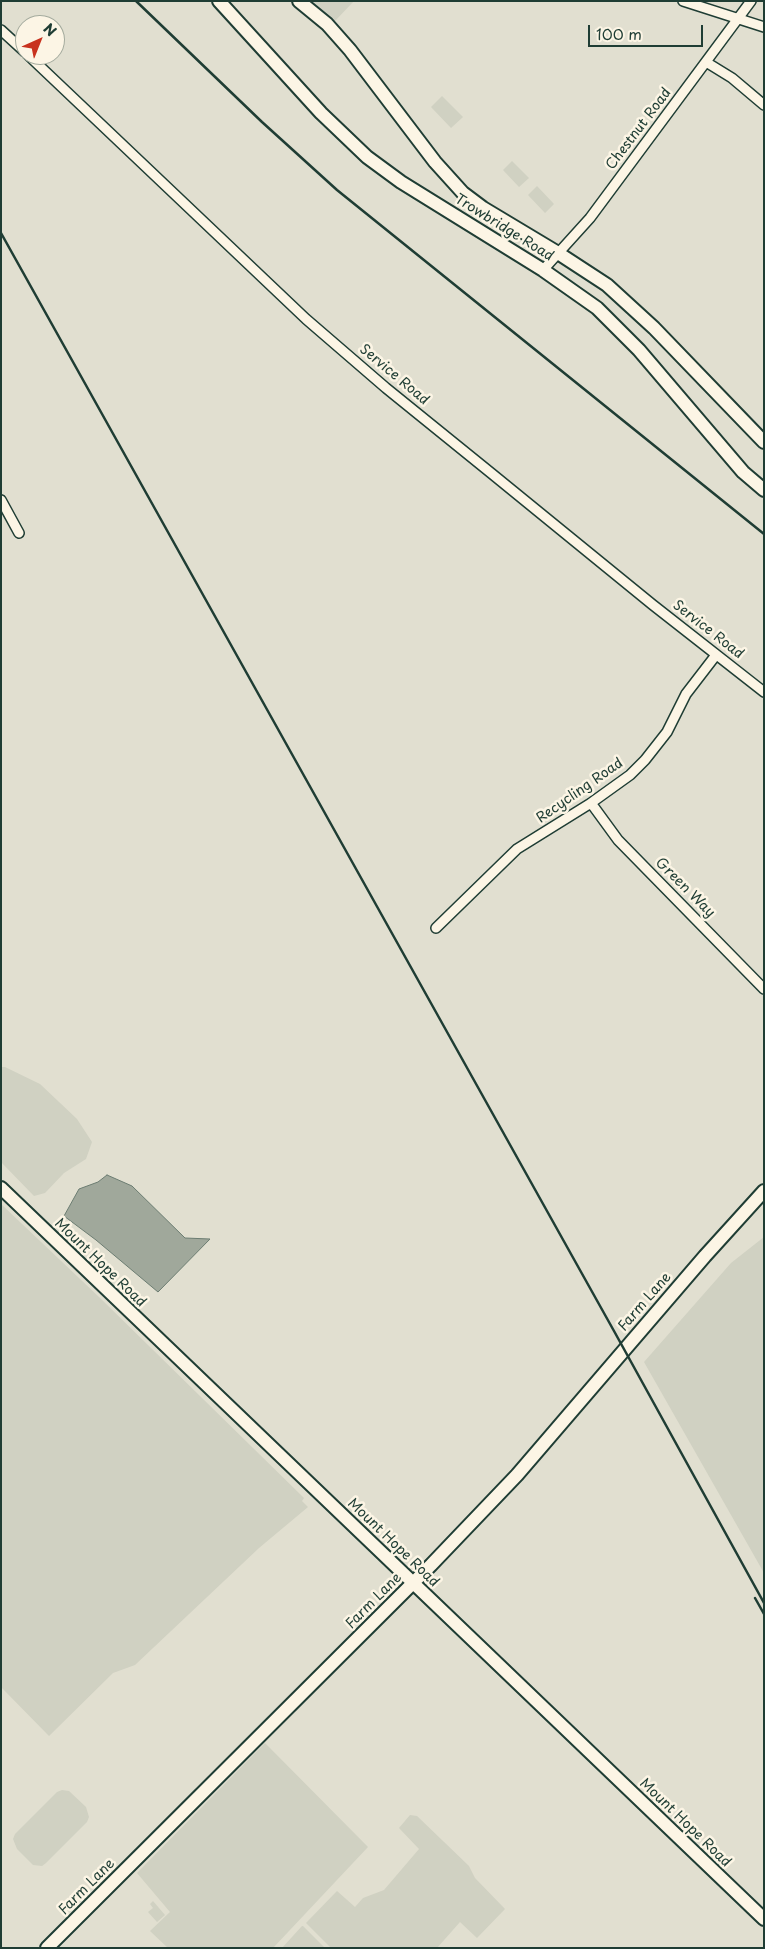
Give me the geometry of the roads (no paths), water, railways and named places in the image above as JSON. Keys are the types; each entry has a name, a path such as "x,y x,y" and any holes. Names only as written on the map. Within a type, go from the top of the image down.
{"street":[{"name":"Trowbridge Road","path":"219,1 321,113 367,156 402,182 582,296 619,328 735,464 763,487"},
{"name":"Trowbridge Road","path":"299,1 327,24 350,50 435,162 464,193 483,208 607,285 630,304 764,442"},
{"path":"683,1 764,27"},
{"name":"Chestnut Road","path":"543,270 590,218 751,1"},
{"name":"Service Road","path":"1,30 15,43"},
{"path":"706,62 732,78 764,106"},
{"name":"Service Road","path":"38,65 306,319 401,400 764,692"},
{"path":"1,500 19,533"},
{"name":"Recycling Road","path":"436,928 517,849 591,803 630,774 645,760 667,732 686,694 716,654"},
{"name":"Green Way","path":"591,803 618,840 764,989"},
{"name":"Mount Hope Road","path":"1,1188 764,1919"},
{"name":"Farm Lane","path":"47,1948 413,1583 517,1475 705,1256 764,1191"}],"railway":[{"path":"136,1 262,122 337,190 764,534"},
{"path":"1,233 764,1603"},
{"path":"755,1598 764,1614"}]}
